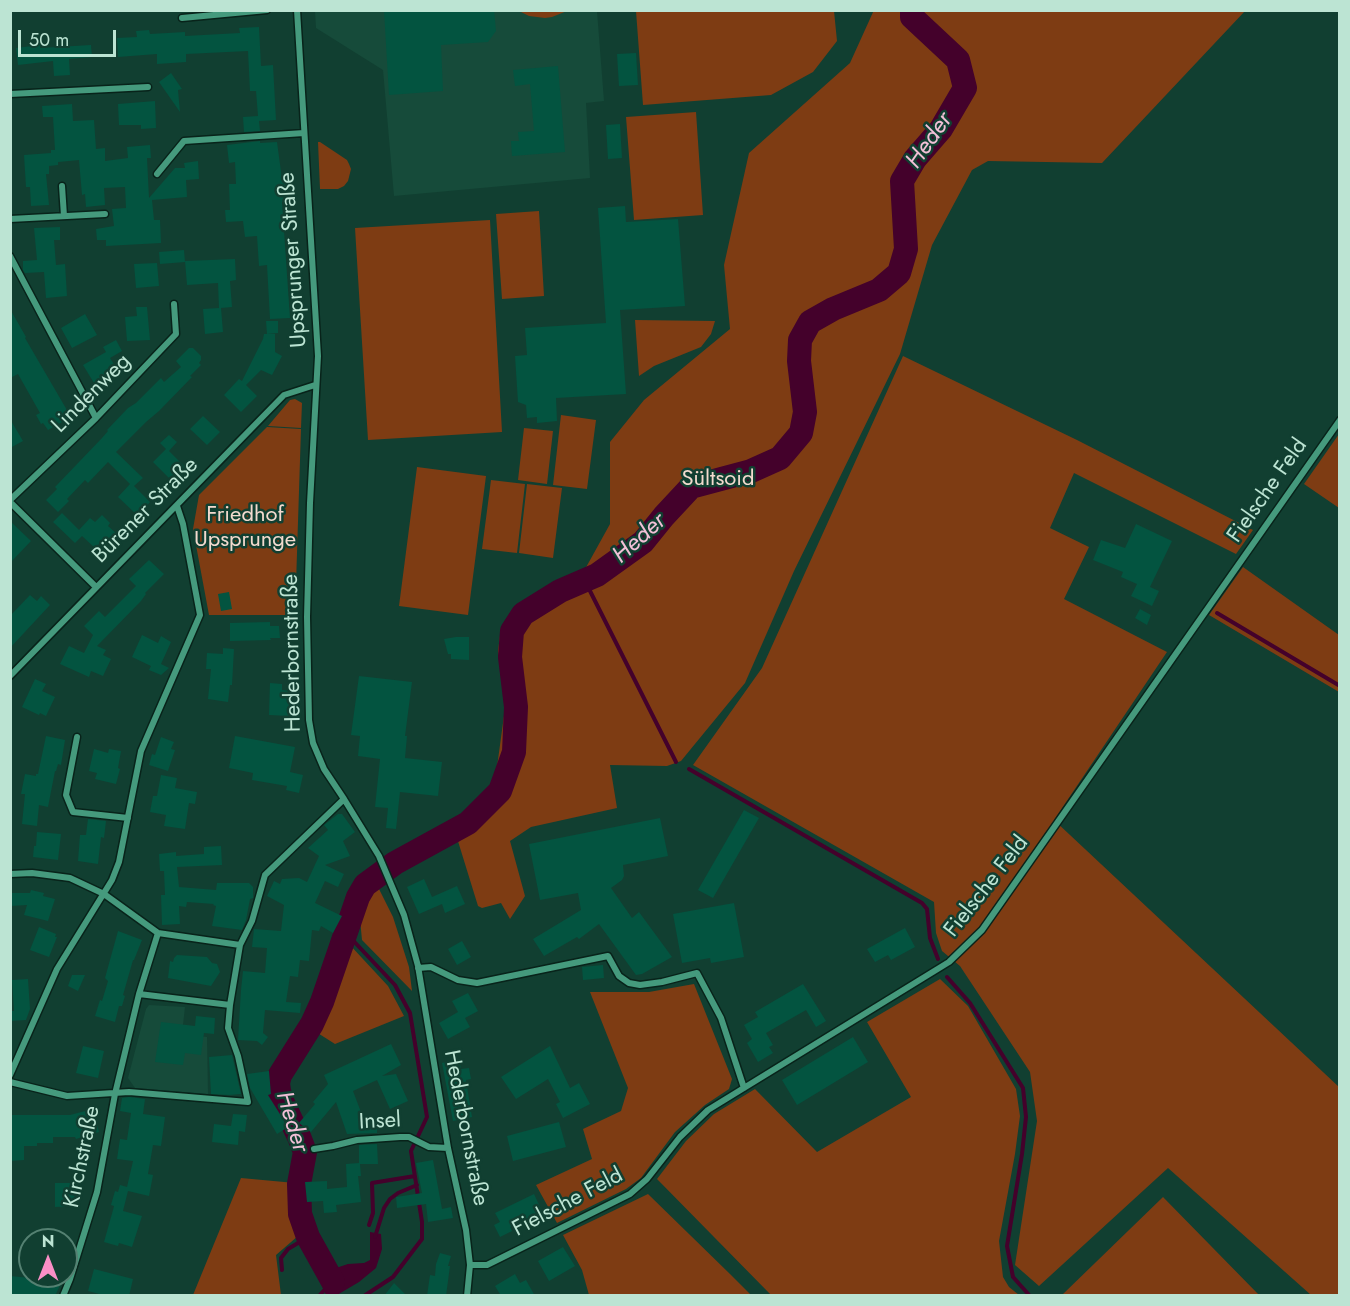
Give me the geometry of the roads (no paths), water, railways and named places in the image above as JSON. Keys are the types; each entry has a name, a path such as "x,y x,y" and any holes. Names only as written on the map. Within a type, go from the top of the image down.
{"street":[{"path":"182,18 267,10"},
{"name":"Upsprunger Straße","path":"297,10 318,356 315,385"},
{"path":"10,94 148,87"},
{"path":"157,174 184,141 304,133"},
{"path":"63,186 64,216"},
{"path":"10,219 105,214"},
{"path":"10,256 96,418"},
{"name":"Lindenweg","path":"10,501 96,418 176,334 174,304"},
{"name":"Bürener Straße","path":"10,676 284,395 315,385"},
{"name":"Hederbornstraße","path":"315,385 307,616 309,720 313,743 324,769 379,856 404,915 418,968 448,1148 466,1230 470,1265 467,1296"},
{"name":"Fielsche Feld","path":"470,1265 487,1265 630,1194 647,1179 680,1137 708,1110 949,962 982,930 1340,420"},
{"path":"10,501 96,587"},
{"path":"10,1075 57,969 112,880 119,862 141,751 200,615 183,524 177,506"},
{"path":"77,737 66,795 74,812 128,818"},
{"name":"Kirchstraße","path":"10,1082 67,1096 129,1092 248,1102 238,1056 228,1028 240,945 252,921 264,875 344,799"},
{"path":"10,874 32,873 70,878 104,894 158,933 240,945"},
{"name":"Kirchstraße","path":"63,1296 97,1192 115,1094 139,994 158,933"},
{"path":"418,968 431,967 458,980 477,983 608,956 619,976 629,983 640,985 662,982 697,973 721,1018 744,1088"},
{"path":"139,994 230,1005"},
{"name":"Insel","path":"314,1149 357,1140 409,1137 429,1147 448,1148"}],"waterway":[{"name":"Heder","path":"333,1282 308,1237 300,1214 299,1184 305,1152 282,1101 278,1083 280,1075 312,1024 322,1002 358,897 365,885 395,863 468,823 500,791 514,752 516,707 510,657 512,631 523,614 560,591 597,575 643,542 691,487 751,471 780,458 801,433 805,412 799,361 800,340 810,322 833,309 879,290 899,273 906,249 902,181 915,159 941,129 965,88 958,60 912,17 912,10"},
{"path":"585,581 676,762"},
{"path":"1217,613 1340,686"},
{"path":"689,769 922,903 927,909 930,938 938,959"},
{"name":"Heder","path":"346,933 395,985 410,1013 427,1117 411,1151 422,1222 422,1239 393,1277 364,1296"},
{"path":"947,977 970,1003 1023,1088 1026,1117 1007,1246 1013,1277 1030,1296"},
{"path":"369,1225 373,1213 372,1183 415,1176"},
{"name":"Heder","path":"375,1237 384,1208 390,1199 417,1185"},
{"path":"282,1270 281,1258 288,1249 308,1237"},
{"name":"Heder","path":"319,1296 327,1287"}],"park label":[{"name":"Sültsoid","path":"718,480"},
{"name":"Friedhof Upsprunge","path":"245,528"}]}
